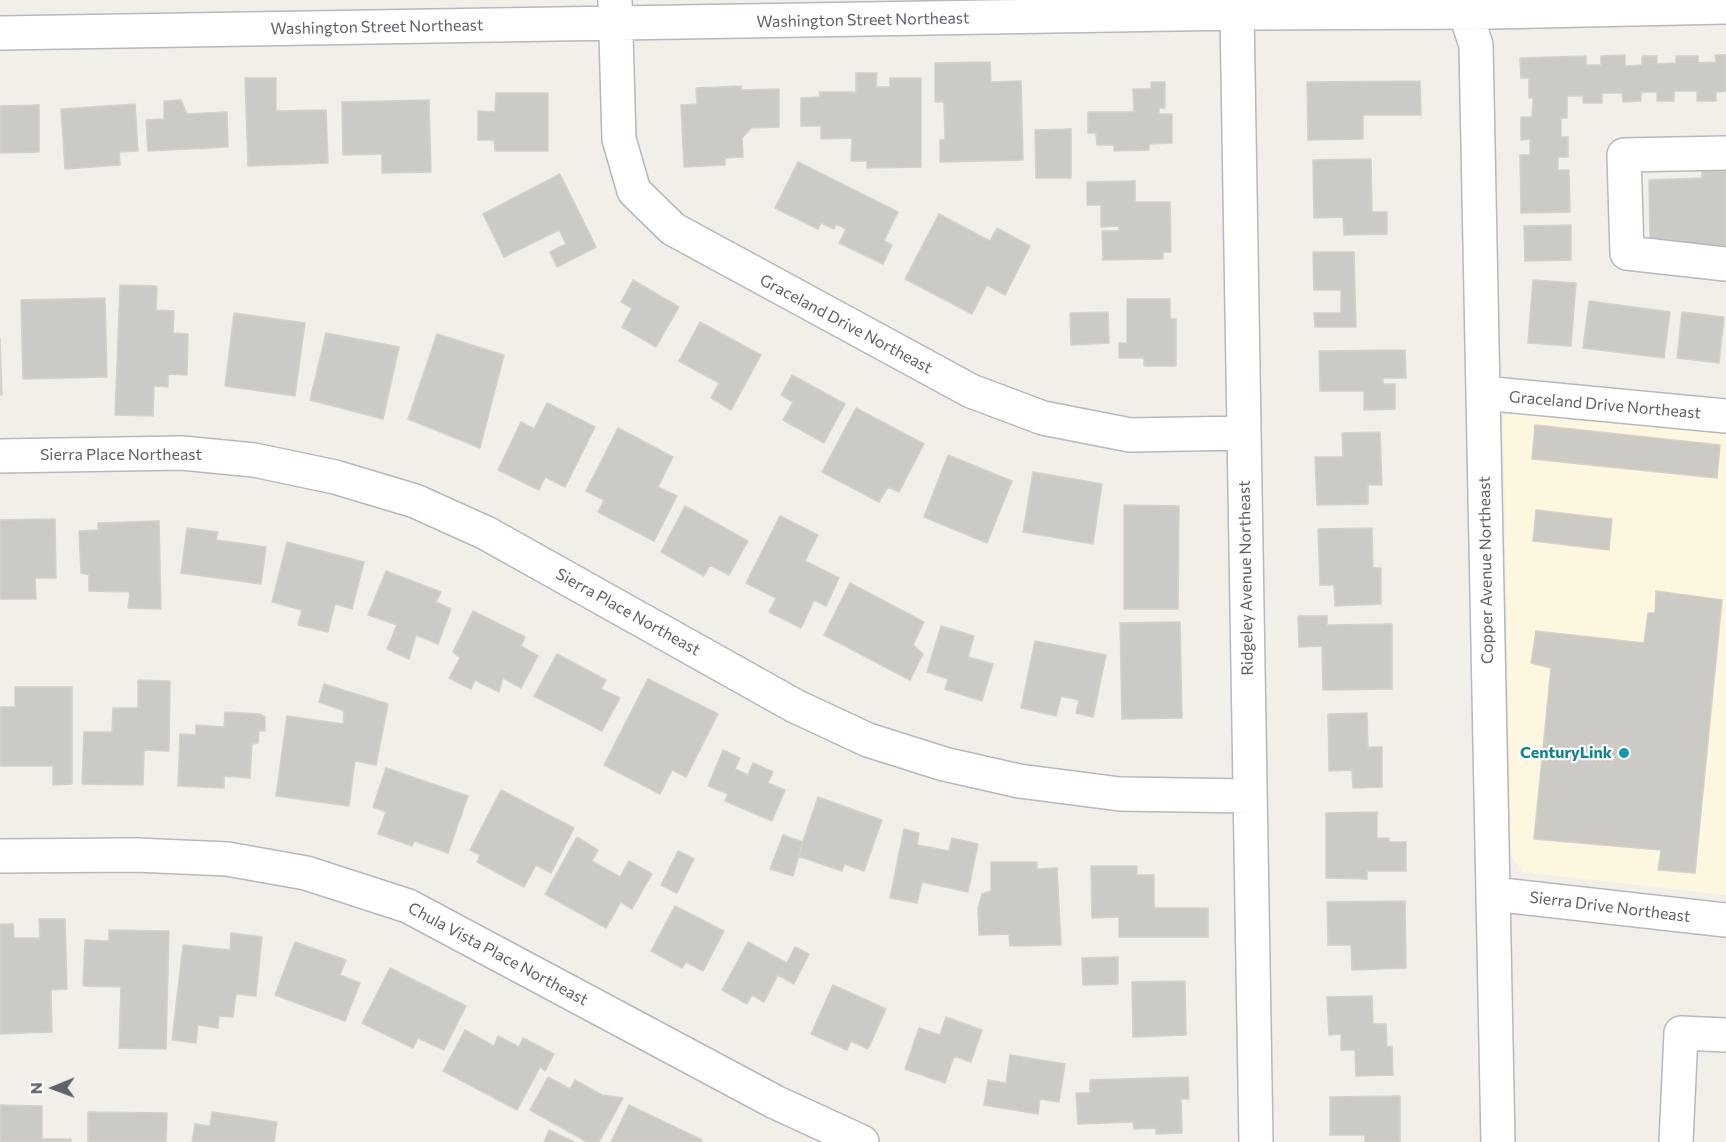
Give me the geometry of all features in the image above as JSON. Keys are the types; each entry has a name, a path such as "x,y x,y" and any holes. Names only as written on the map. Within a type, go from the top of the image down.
{"street":[{"name":"Washington Street Northeast","path":"0,33 616,12 1237,13 1465,6 1726,8"},
{"name":"Copper Avenue Northeast","path":"1465,6 1476,45 1498,1142"},
{"name":"Graceland Drive Northeast","path":"616,12 619,139 634,191 673,229 971,391 1043,418 1130,435 1244,434"},
{"name":"Ridgeley Avenue Northeast","path":"1237,13 1256,1142"},
{"path":"1726,153 1623,156 1627,253 1726,264"},
{"name":"Graceland Drive Northeast","path":"1483,393 1726,416"},
{"name":"Sierra Place Northeast","path":"0,456 182,453 254,460 335,477 415,501 486,533 795,706 868,740 944,764 1019,781 1120,794 1250,796"},
{"name":"Chula Vista Place Northeast","path":"0,856 136,855 226,859 306,873 408,906 775,1102 862,1142"},
{"name":"Sierra Drive Northeast","path":"1493,894 1726,920"},
{"path":"1676,1142 1681,1033 1726,1035"}],"shaded area":[{"path":"1521,405 1726,426 1726,895 1523,872 1511,856 1503,417"}],"building":[{"path":"1625,55 1625,66 1642,65 1642,56 1657,56 1657,64 1676,63 1676,56 1698,56 1698,63 1716,62 1715,55 1726,55 1726,91 1716,92 1716,101 1697,101 1697,91 1674,91 1674,101 1657,101 1657,92 1641,92 1641,101 1623,102 1622,93 1602,93 1602,103 1583,103 1583,96 1567,96 1567,118 1561,118 1561,137 1568,137 1568,157 1558,157 1558,170 1569,170 1570,212 1521,213 1520,155 1530,155 1530,139 1521,140 1521,117 1532,117 1533,98 1529,98 1529,78 1521,78 1520,58 1586,56 1586,65 1601,65 1601,56"},
{"path":"990,62 991,82 1021,81 1023,160 940,162 940,140 945,140 944,102 935,102 935,63"},
{"path":"856,73 877,73 876,87 890,87 890,78 921,78 921,167 867,168 867,161 851,161 852,138 821,139 821,126 801,126 801,98 820,97 819,92 856,92"},
{"path":"245,78 276,78 276,111 326,110 328,163 248,166"},
{"path":"1420,81 1421,115 1363,115 1363,139 1308,140 1307,82"},
{"path":"1151,82 1165,82 1165,108 1159,108 1159,114 1172,114 1172,143 1149,144 1149,150 1114,151 1114,145 1097,145 1096,133 1088,133 1088,112 1134,112 1133,89 1151,89"},
{"path":"741,86 742,90 779,89 779,127 751,128 742,138 743,157 725,158 725,165 684,167 681,105 697,104 696,88"},
{"path":"496,93 548,93 548,151 495,151 494,140 478,140 478,111 495,112"},
{"path":"181,100 187,114 227,112 228,147 148,151 146,120 164,119 164,101"},
{"path":"429,100 431,172 382,173 382,154 343,155 342,102"},
{"path":"135,104 138,151 119,152 120,165 65,169 61,109"},
{"path":"39,105 39,152 0,153 0,106"},
{"path":"1071,129 1071,178 1036,178 1035,130"},
{"path":"1371,159 1372,212 1387,212 1387,234 1344,235 1343,217 1314,218 1313,160"},
{"path":"798,162 898,212 884,241 892,245 883,264 839,243 846,229 836,224 834,229 821,223 818,229 775,208"},
{"path":"1726,163 1726,249 1650,239 1649,180 1702,178 1702,164"},
{"path":"560,174 596,247 557,267 550,252 566,244 559,230 504,257 483,214"},
{"path":"1135,181 1135,202 1170,202 1171,252 1163,252 1163,259 1103,260 1102,231 1119,231 1119,226 1101,227 1101,205 1087,205 1087,182"},
{"path":"939,214 990,241 997,228 1030,246 1005,295 987,285 972,314 905,279"},
{"path":"1571,225 1571,260 1525,261 1524,226"},
{"path":"1313,252 1354,252 1356,327 1315,327 1314,313 1341,313 1341,290 1314,290"},
{"path":"633,280 679,307 656,347 622,327 632,308 621,302"},
{"path":"1533,280 1576,283 1571,346 1528,343"},
{"path":"120,285 157,286 156,310 174,311 173,333 188,334 187,375 168,374 168,387 154,386 153,416 115,415"},
{"path":"105,298 107,377 23,379 21,300"},
{"path":"1127,299 1170,299 1170,319 1176,319 1176,366 1144,366 1144,358 1119,358 1119,343 1127,343"},
{"path":"1589,301 1670,312 1664,358 1583,348"},
{"path":"1108,312 1109,343 1071,345 1070,313"},
{"path":"1682,312 1724,317 1719,363 1677,358"},
{"path":"234,313 305,323 295,396 225,386"},
{"path":"700,322 761,355 731,410 711,398 719,383 679,361"},
{"path":"326,333 399,347 383,419 310,400"},
{"path":"437,334 504,355 480,448 408,419"},
{"path":"0,339 2,395 0,395"},
{"path":"1405,350 1406,378 1383,378 1383,384 1395,384 1395,409 1364,410 1364,391 1320,391 1319,351"},
{"path":"792,375 845,404 824,443 783,420 793,402 781,395"},
{"path":"547,403 595,427 565,487 545,477 539,490 498,470 521,422 534,429"},
{"path":"856,408 924,444 899,492 888,487 879,502 822,472"},
{"path":"1535,425 1720,445 1717,478 1532,459"},
{"path":"618,428 673,457 658,487 677,496 654,541 598,512 604,500 586,491"},
{"path":"1380,432 1382,485 1368,485 1368,504 1317,505 1315,457 1343,457 1342,433"},
{"path":"948,455 1012,481 987,543 924,517"},
{"path":"1033,472 1102,484 1093,544 1023,532"},
{"path":"1124,505 1179,506 1178,609 1124,609"},
{"path":"685,506 748,541 729,575 710,565 704,576 661,552"},
{"path":"1536,510 1612,519 1609,550 1533,541"},
{"path":"780,516 818,535 805,561 839,578 826,606 814,600 801,628 769,612 776,598 746,583"},
{"path":"55,519 56,578 35,578 36,599 0,599 0,520"},
{"path":"159,521 161,609 128,608 130,592 89,591 89,575 81,573 79,531 98,530 98,523"},
{"path":"187,528 218,532 216,540 266,547 261,584 181,573"},
{"path":"1372,528 1373,568 1381,568 1381,604 1335,606 1334,585 1320,585 1318,529"},
{"path":"287,542 364,562 352,609 335,604 328,632 298,625 302,610 272,602"},
{"path":"386,571 441,592 436,602 451,609 438,644 416,635 409,659 387,649 397,625 368,615"},
{"path":"850,583 924,622 913,645 923,654 910,680 824,635"},
{"name":"CenturyLink","path":"1656,591 1722,600 1695,873 1658,870 1661,850 1534,839 1551,668 1531,663 1536,631 1644,643 1648,613 1655,613"},
{"path":"473,611 525,637 521,646 538,656 521,688 503,678 499,692 475,680 471,689 449,678 460,658 453,652"},
{"path":"1298,616 1327,616 1327,625 1392,624 1392,689 1323,690 1322,646 1299,647"},
{"path":"1180,622 1182,718 1122,719 1120,623"},
{"path":"941,626 974,636 968,657 993,664 982,701 945,689 948,679 927,672"},
{"path":"1035,641 1106,655 1093,717 1076,713 1079,700 1061,696 1056,716 1021,708"},
{"path":"557,654 606,680 601,689 620,698 602,731 534,696"},
{"path":"648,679 718,714 686,777 672,770 660,794 604,765"},
{"path":"138,680 170,681 169,751 144,750 143,785 82,784 84,732 112,732 113,708 138,708"},
{"path":"324,684 388,704 376,765 355,761 349,806 276,796 287,716 343,724 344,711 319,702"},
{"path":"15,687 72,687 72,784 53,785 53,766 0,766 0,707 15,707"},
{"path":"225,712 260,714 265,717 265,731 259,731 258,743 252,744 250,778 224,776 224,788 178,786 180,734 196,735 196,725 224,727"},
{"path":"1367,713 1368,747 1382,747 1382,787 1353,788 1352,770 1329,771 1328,714"},
{"path":"723,750 740,758 735,769 748,775 753,763 773,772 768,783 785,790 772,821 725,801 728,794 708,786"},
{"path":"386,768 468,796 448,853 414,841 412,846 378,834 386,812 373,807"},
{"path":"501,790 574,828 551,873 536,865 524,887 477,862 480,855 470,850"},
{"path":"818,797 882,820 864,871 844,864 842,871 798,856"},
{"path":"1377,812 1377,838 1389,838 1389,842 1406,842 1406,871 1367,871 1367,879 1326,878 1326,813"},
{"path":"904,829 919,833 917,845 949,851 952,838 978,844 968,892 922,882 917,903 890,898"},
{"path":"783,835 803,842 793,876 770,869"},
{"path":"577,837 598,850 592,861 620,877 629,861 652,874 632,909 621,902 606,928 545,894"},
{"path":"678,851 694,859 677,893 661,885"},
{"path":"991,862 1037,862 1037,869 1057,868 1061,945 1010,946 1009,934 979,935 978,908 982,894 991,891"},
{"path":"1091,866 1137,866 1137,875 1154,875 1154,908 1208,908 1208,937 1119,937 1119,917 1092,918"},
{"path":"1405,901 1406,968 1352,970 1351,945 1328,945 1327,902"},
{"path":"675,906 724,931 703,971 686,962 682,968 651,951"},
{"path":"39,919 65,919 67,989 51,990 52,1032 0,1034 0,924 13,924 14,938 40,938"},
{"path":"109,930 169,931 166,1049 119,1048 121,987 83,986 85,940 109,941"},
{"path":"231,933 262,937 256,996 236,994 233,1017 219,1016 218,1028 198,1025 196,1043 172,1040 183,945 230,950"},
{"path":"295,942 346,960 340,975 360,983 345,1021 275,995"},
{"path":"748,942 787,963 795,947 809,954 794,984 778,975 764,1002 752,995 747,1004 722,990"},
{"path":"1118,957 1118,984 1083,985 1082,958"},
{"path":"390,968 466,1006 444,1050 418,1038 413,1048 362,1023"},
{"path":"1185,981 1186,1035 1133,1037 1132,982"},
{"path":"833,985 886,1009 868,1049 851,1041 847,1050 811,1034"},
{"path":"1372,996 1373,1024 1386,1024 1387,1047 1392,1046 1393,1075 1356,1076 1355,1050 1341,1050 1341,1034 1329,1035 1327,997"},
{"path":"946,1017 982,1030 971,1062 954,1056 945,1083 905,1069 919,1028 940,1035"},
{"path":"465,1030 494,1046 498,1036 519,1047 523,1038 554,1054 545,1071 540,1067 517,1110 443,1071"},
{"path":"1010,1055 1065,1064 1059,1102 1040,1099 1038,1114 984,1105 988,1080 1006,1083"},
{"path":"548,1077 570,1089 575,1080 602,1095 623,1098 599,1142 587,1142 530,1110"},
{"path":"1188,1077 1189,1099 1181,1099 1182,1133 1156,1134 1156,1128 1134,1129 1133,1122 1078,1124 1076,1093 1090,1093 1090,1080"},
{"path":"1400,1096 1400,1142 1365,1142 1365,1135 1330,1135 1330,1097"},
{"path":"0,1105 42,1106 42,1139 71,1139 71,1142 0,1142"},
{"path":"629,1105 702,1140 701,1142 611,1142"},
{"path":"88,1112 167,1113 166,1142 88,1142"},
{"path":"212,1112 277,1122 274,1142 192,1142 195,1124 210,1126"},
{"path":"549,1130 574,1142 544,1142"}],"place":[{"name":"CenturyLink","path":"1624,753"}]}
